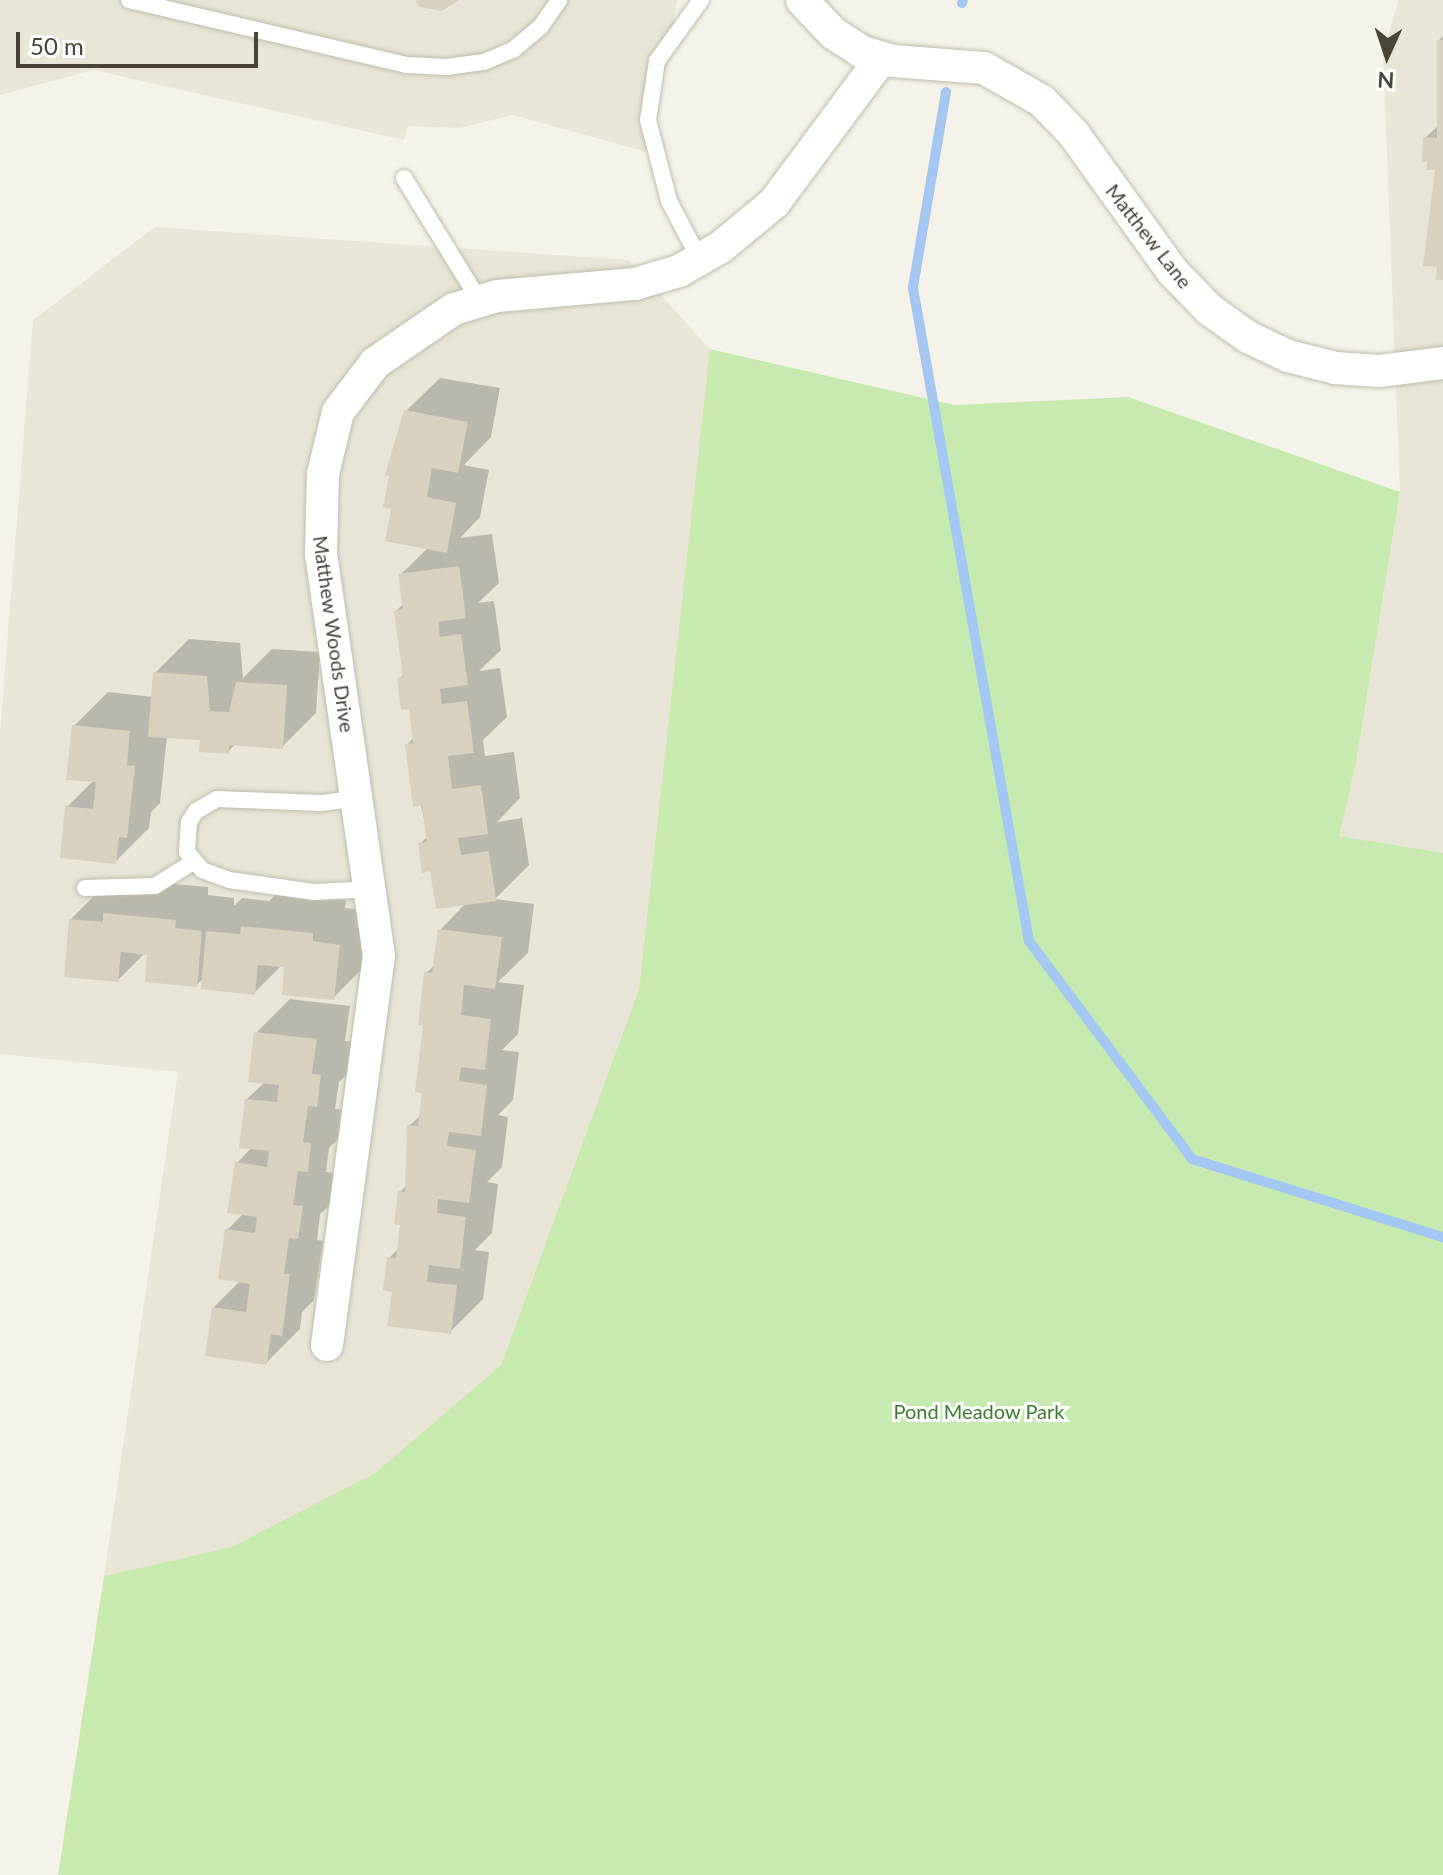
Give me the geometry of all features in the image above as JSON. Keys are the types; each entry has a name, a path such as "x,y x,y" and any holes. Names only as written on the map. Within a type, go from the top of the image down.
{"street":[{"name":"Matthew Lane","path":"802,0 846,44 881,59 984,68 1042,101 1073,133 1173,272 1210,310 1248,337 1288,356 1335,368 1379,371 1443,363"},
{"name":"Matthew Woods Drive","path":"327,1345 378,984 372,889 321,554 331,432 346,395 375,363 433,319 479,300 635,284 700,260 743,233 774,203 881,59"}],"lane":[{"path":"129,0 407,65 447,67 484,62 514,49 541,26 559,0"},
{"path":"700,260 669,201 648,120 657,61 701,0"},
{"path":"404,178 479,300"},
{"path":"358,798 321,803 231,798 206,803 189,822 187,852 193,862 215,876 244,883 314,892 372,889"},
{"path":"85,888 155,886 193,862"}],"shaded area":[{"path":"0,0 677,0 650,153 513,115 459,128 408,126 404,140 93,70 0,95"},
{"path":"1399,0 1443,0 1443,853 1338,836 1356,763 1400,492 1383,50"},
{"path":"155,227 629,260 710,349 639,989 501,1365 375,1473 231,1547 104,1576 178,1072 0,1054 0,732 33,320"}],"green space":[{"name":"Pond Meadow Park","path":"710,349 954,405 1128,397 1400,492 1356,763 1339,836 1443,853 1443,1875 58,1875 104,1576 231,1547 375,1473 501,1365 639,989"}],"building":[{"path":"415,0 459,0 442,11 420,7"},
{"path":"1437,40 1443,40 1443,280 1436,280 1437,267 1423,266 1435,170 1427,170 1427,162 1422,162 1423,137 1437,138"},
{"path":"404,410 468,422 458,473 432,468 427,497 456,503 447,553 385,541 391,509 383,507 389,476 385,475"},
{"path":"459,566 466,618 438,622 440,637 461,634 468,685 440,689 442,704 467,701 474,753 448,756 452,789 481,785 488,834 458,838 461,855 489,851 496,901 436,909 430,871 422,873 418,843 427,842 422,805 413,807 405,744 413,743 409,709 401,710 397,678 403,677 394,611 403,609 398,574"},
{"path":"153,672 207,676 210,711 229,712 236,682 287,685 283,749 229,745 229,754 199,752 200,740 148,737"},
{"path":"72,725 130,731 127,765 135,766 127,838 119,837 116,864 60,858 65,806 93,809 96,782 66,780"},
{"path":"103,913 176,920 175,928 202,931 197,987 145,982 147,955 121,952 118,982 64,977 69,919 103,922"},
{"path":"241,926 313,933 313,941 340,945 334,1000 282,995 284,967 258,965 255,995 201,989 206,931 240,934"},
{"path":"438,929 502,937 495,989 464,985 461,1015 491,1019 485,1070 461,1067 459,1081 487,1085 481,1136 449,1132 447,1146 476,1150 469,1203 438,1199 437,1213 466,1217 460,1269 429,1265 427,1282 457,1285 451,1334 387,1326 392,1292 383,1290 387,1257 396,1258 400,1225 394,1224 398,1191 405,1192 407,1125 418,1126 422,1093 415,1092 423,1026 418,1025 424,972 432,973"},
{"path":"254,1032 317,1039 312,1074 321,1075 317,1107 308,1106 303,1142 311,1143 308,1172 298,1171 293,1205 303,1206 298,1239 289,1238 284,1274 290,1274 282,1336 271,1334 267,1365 205,1356 212,1307 246,1312 250,1284 218,1279 225,1229 255,1233 257,1217 227,1213 235,1162 267,1167 269,1151 239,1148 245,1099 277,1102 279,1085 248,1082"}],"waterway":[{"path":"946,92 913,288 1029,941 1192,1159 1443,1237"}]}
